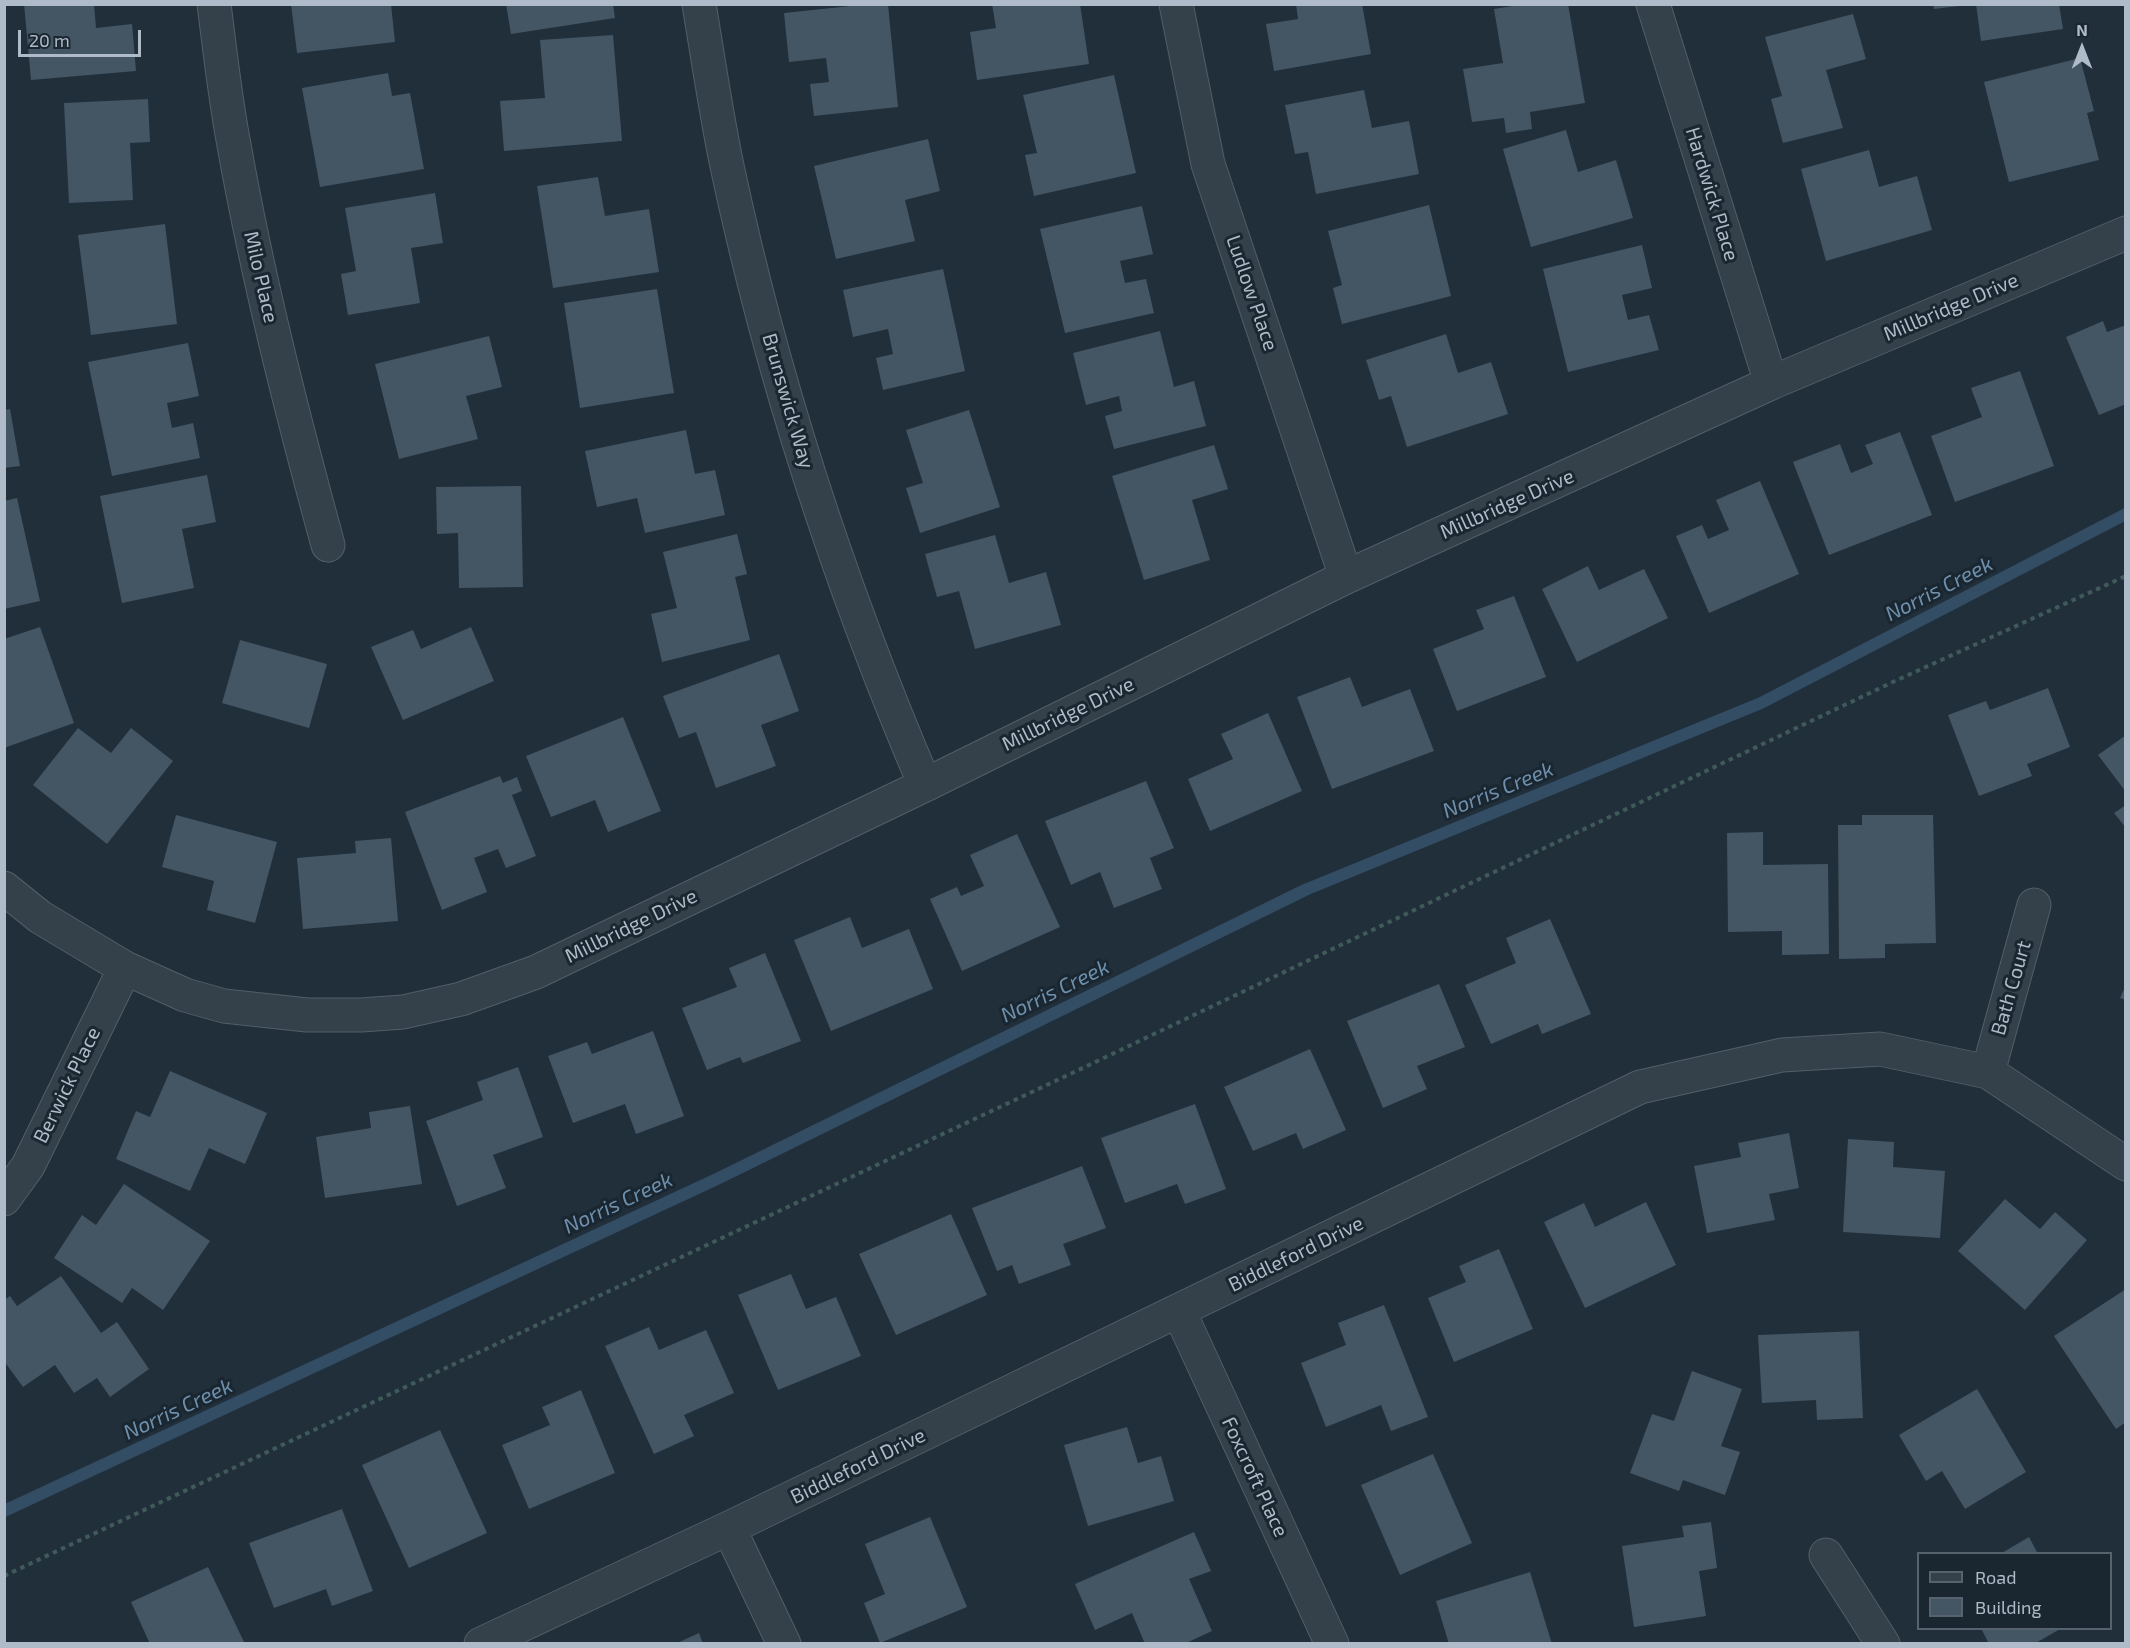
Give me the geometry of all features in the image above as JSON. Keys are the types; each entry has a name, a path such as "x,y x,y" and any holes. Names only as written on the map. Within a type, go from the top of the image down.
{"street":[{"name":"Milo Place","path":"214,4 233,142 250,231 295,424 328,545"},
{"name":"Brunswick Way","path":"699,4 727,165 756,292 791,417 857,614 925,785"},
{"name":"Ludlow Place","path":"1176,4 1208,164 1346,577"},
{"name":"Hardwick Place","path":"1653,4 1771,383"},
{"name":"Millbridge Drive","path":"4,888 40,916 124,968 184,995 224,1006 307,1015 361,1015 403,1012 461,999 536,972 925,785 1346,577 1771,383 2126,232"},
{"name":"Bath Court","path":"1988,1072 2034,905"},
{"name":"Berwick Place","path":"4,1199 28,1166 124,968"},
{"name":"Biddleford Drive","path":"481,1644 729,1528 1640,1087 1782,1054 1880,1049 1988,1072 2126,1164"},
{"name":"Foxcroft Place","path":"1179,1311 1332,1644"},
{"path":"729,1528 784,1644"},
{"path":"1826,1555 1882,1644"}],"path":[{"path":"4,1576 1047,1085 1895,681 2126,576"}],"building":[{"path":"24,4 94,4 96,28 132,24 136,71 31,80"},
{"path":"291,4 391,4 395,42 297,53"},
{"path":"506,4 613,4 615,18 511,34"},
{"path":"888,4 898,107 814,116 810,84 829,82 826,58 789,62 784,13"},
{"path":"992,4 1080,4 1089,64 977,80 970,32 996,28"},
{"path":"1296,4 1362,4 1371,54 1274,71 1266,24 1298,19"},
{"path":"1525,4 1568,4 1585,103 1530,112 1532,129 1506,133 1504,118 1472,122 1463,69 1503,63 1494,9"},
{"path":"1933,4 1958,4 1959,6 1934,9"},
{"path":"1976,4 2059,4 2063,29 1981,41"},
{"path":"1853,14 1866,59 1826,70 1843,128 1783,143 1771,99 1782,96 1765,37"},
{"path":"613,35 622,141 504,151 500,101 545,98 540,40"},
{"path":"2080,58 2094,111 2087,113 2099,160 2009,182 1984,82"},
{"path":"388,73 392,96 410,93 424,169 320,187 302,88"},
{"path":"1114,75 1136,173 1034,196 1025,155 1037,153 1023,95"},
{"path":"1364,90 1372,128 1409,121 1419,174 1316,194 1308,152 1295,154 1285,105"},
{"path":"148,99 150,142 130,143 133,200 69,203 64,103"},
{"path":"1566,130 1578,172 1616,160 1633,218 1531,247 1503,149"},
{"path":"928,139 940,191 905,200 915,241 836,259 814,166"},
{"path":"1869,150 1879,187 1917,176 1932,230 1826,261 1801,169"},
{"path":"598,177 605,216 649,209 659,272 553,288 537,186"},
{"path":"435,193 443,243 411,248 420,303 348,315 341,274 356,271 345,208"},
{"path":"1429,205 1451,296 1342,324 1333,288 1342,285 1328,231"},
{"path":"1142,206 1153,254 1120,261 1125,283 1146,279 1154,313 1065,333 1040,229"},
{"path":"165,224 177,324 91,335 78,235"},
{"path":"1642,245 1652,288 1622,295 1628,320 1649,315 1659,350 1568,372 1543,269"},
{"path":"943,269 965,371 883,390 876,358 893,354 888,329 853,337 843,290"},
{"path":"657,289 674,393 580,408 564,303"},
{"path":"2103,321 2107,332 2126,325 2126,404 2099,415 2066,337"},
{"path":"1160,331 1174,387 1194,381 1206,426 1114,449 1105,416 1122,411 1119,396 1086,405 1073,353"},
{"path":"1446,334 1458,373 1491,362 1508,414 1407,447 1391,396 1379,400 1366,360"},
{"path":"489,336 502,387 466,396 478,439 399,459 375,364"},
{"path":"188,343 199,396 167,403 172,428 193,423 200,458 112,476 88,362"},
{"path":"2020,371 2054,466 1955,502 1931,436 1982,417 1971,388"},
{"path":"10,409 20,466 4,468 4,410"},
{"path":"969,410 1000,507 920,533 906,488 923,483 906,430"},
{"path":"686,430 695,474 715,470 725,515 645,533 637,498 597,507 585,451"},
{"path":"1900,432 1932,515 1829,555 1793,462 1840,444 1851,473 1873,464 1865,445"},
{"path":"1214,445 1228,489 1192,500 1210,560 1144,580 1112,476"},
{"path":"207,475 216,522 182,529 194,588 122,603 100,496"},
{"path":"1760,481 1799,574 1709,613 1676,536 1702,525 1708,539 1729,530 1716,500"},
{"path":"521,486 523,587 459,588 458,533 437,534 436,487"},
{"path":"17,498 40,601 4,609 4,501"},
{"path":"737,534 747,574 735,577 750,640 662,662 651,614 677,608 663,552"},
{"path":"995,535 1009,583 1046,572 1061,625 975,649 959,591 937,597 925,554"},
{"path":"1588,566 1599,590 1644,569 1668,618 1577,662 1542,589"},
{"path":"1514,596 1546,677 1457,711 1433,649 1484,629 1476,610"},
{"path":"40,627 74,723 4,748 4,639"},
{"path":"471,627 494,681 403,720 371,647 413,630 421,649"},
{"path":"240,640 327,664 309,728 222,703"},
{"path":"779,654 799,711 761,725 776,766 716,788 696,732 679,738 663,696"},
{"path":"1350,677 1362,707 1410,689 1434,751 1332,789 1297,697"},
{"path":"2048,688 2070,747 2027,764 2032,776 1979,796 1948,715 1986,701 1990,710"},
{"path":"1268,713 1302,791 1210,831 1188,779 1233,759 1221,734"},
{"path":"623,717 661,811 608,832 595,800 551,817 526,756"},
{"path":"78,728 111,753 131,728 173,761 107,844 33,785"},
{"path":"2126,735 2126,792 2098,755"},
{"path":"500,776 503,783 517,777 522,791 512,795 536,856 506,868 498,849 474,858 487,892 442,910 405,812"},
{"path":"1146,781 1174,848 1150,858 1162,889 1114,908 1100,872 1071,885 1045,821"},
{"path":"2126,805 2126,828 2114,813"},
{"path":"176,815 277,842 255,923 207,910 214,881 162,867"},
{"path":"1862,815 1933,815 1936,943 1885,944 1885,958 1839,959 1838,825 1862,825"},
{"path":"1763,832 1763,865 1828,864 1829,954 1782,955 1782,931 1728,932 1727,833"},
{"path":"1017,834 1060,927 962,971 930,899 957,887 961,896 984,886 970,855"},
{"path":"391,838 398,921 303,929 297,858 356,853 355,841"},
{"path":"850,917 862,948 909,929 933,989 831,1031 794,940"},
{"path":"1550,919 1591,1014 1542,1034 1538,1024 1491,1044 1465,985 1516,963 1506,938"},
{"path":"765,953 801,1041 743,1063 740,1057 707,1070 682,1008 737,987 729,968"},
{"path":"1439,984 1465,1047 1417,1066 1427,1089 1383,1108 1347,1021"},
{"path":"2126,985 2126,1000 2120,998"},
{"path":"653,1031 684,1116 636,1134 625,1104 573,1123 548,1056 587,1042 592,1054"},
{"path":"1310,1049 1346,1130 1303,1149 1296,1133 1253,1151 1224,1087"},
{"path":"518,1067 543,1137 493,1155 506,1188 457,1206 426,1121 483,1100 477,1082"},
{"path":"170,1071 267,1113 245,1164 209,1148 190,1191 116,1159 136,1111 150,1117"},
{"path":"1195,1104 1226,1189 1185,1204 1177,1184 1125,1203 1101,1138"},
{"path":"410,1106 422,1184 325,1198 316,1137 371,1128 369,1112"},
{"path":"1789,1133 1799,1188 1769,1194 1775,1220 1707,1233 1694,1166 1741,1157 1738,1143"},
{"path":"1848,1139 1894,1142 1893,1167 1945,1171 1940,1238 1843,1232"},
{"path":"1082,1166 1106,1228 1063,1244 1071,1265 1019,1284 1012,1265 997,1271 972,1208"},
{"path":"124,1184 210,1241 163,1310 132,1288 122,1303 54,1258 82,1215 96,1225"},
{"path":"2005,1199 2040,1229 2055,1212 2087,1240 2025,1310 1958,1251"},
{"path":"1646,1202 1676,1265 1585,1308 1544,1222 1584,1203 1595,1227"},
{"path":"951,1214 987,1295 896,1335 859,1254"},
{"path":"1499,1249 1533,1329 1454,1362 1428,1298 1466,1282 1459,1266"},
{"path":"791,1274 806,1309 836,1297 861,1356 778,1390 738,1295"},
{"path":"61,1276 101,1333 117,1322 149,1369 110,1397 97,1378 74,1393 55,1365 23,1387 4,1361 4,1300 10,1296 17,1306"},
{"path":"2126,1289 2126,1422 2116,1429 2054,1336"},
{"path":"1384,1305 1428,1417 1391,1431 1381,1405 1326,1427 1301,1363 1346,1345 1338,1323"},
{"path":"649,1327 659,1350 706,1330 734,1393 684,1415 694,1436 654,1454 605,1346"},
{"path":"1859,1331 1863,1418 1817,1420 1816,1400 1762,1403 1758,1335"},
{"path":"1692,1371 1742,1389 1721,1446 1740,1452 1725,1495 1683,1480 1679,1491 1630,1473 1652,1414 1674,1421"},
{"path":"1977,1389 2026,1472 1965,1509 1942,1471 1926,1481 1899,1435"},
{"path":"581,1390 615,1473 529,1509 502,1445 550,1425 542,1407"},
{"path":"1127,1427 1138,1463 1161,1456 1174,1501 1088,1526 1064,1445"},
{"path":"440,1430 487,1533 409,1568 362,1465"},
{"path":"1433,1454 1472,1543 1400,1575 1361,1485"},
{"path":"342,1509 373,1591 332,1606 326,1589 274,1608 249,1543"},
{"path":"930,1517 967,1607 880,1643 864,1603 885,1594 865,1544"},
{"path":"1711,1522 1717,1568 1699,1571 1706,1616 1634,1627 1622,1546 1684,1537 1682,1526"},
{"path":"1194,1532 1211,1571 1189,1579 1212,1631 1184,1644 1145,1644 1132,1613 1095,1630 1075,1584"},
{"path":"2029,1537 2037,1552 2003,1552"},
{"path":"208,1567 245,1644 150,1644 131,1602"},
{"path":"1530,1572 1552,1644 1449,1644 1436,1601"},
{"path":"1982,1630 2058,1630 2034,1644 1989,1644"},
{"path":"699,1633 703,1644 675,1644"}],"waterway":[{"name":"Norris Creek","path":"4,1511 719,1178 1305,890 1761,703 2126,514"}]}
